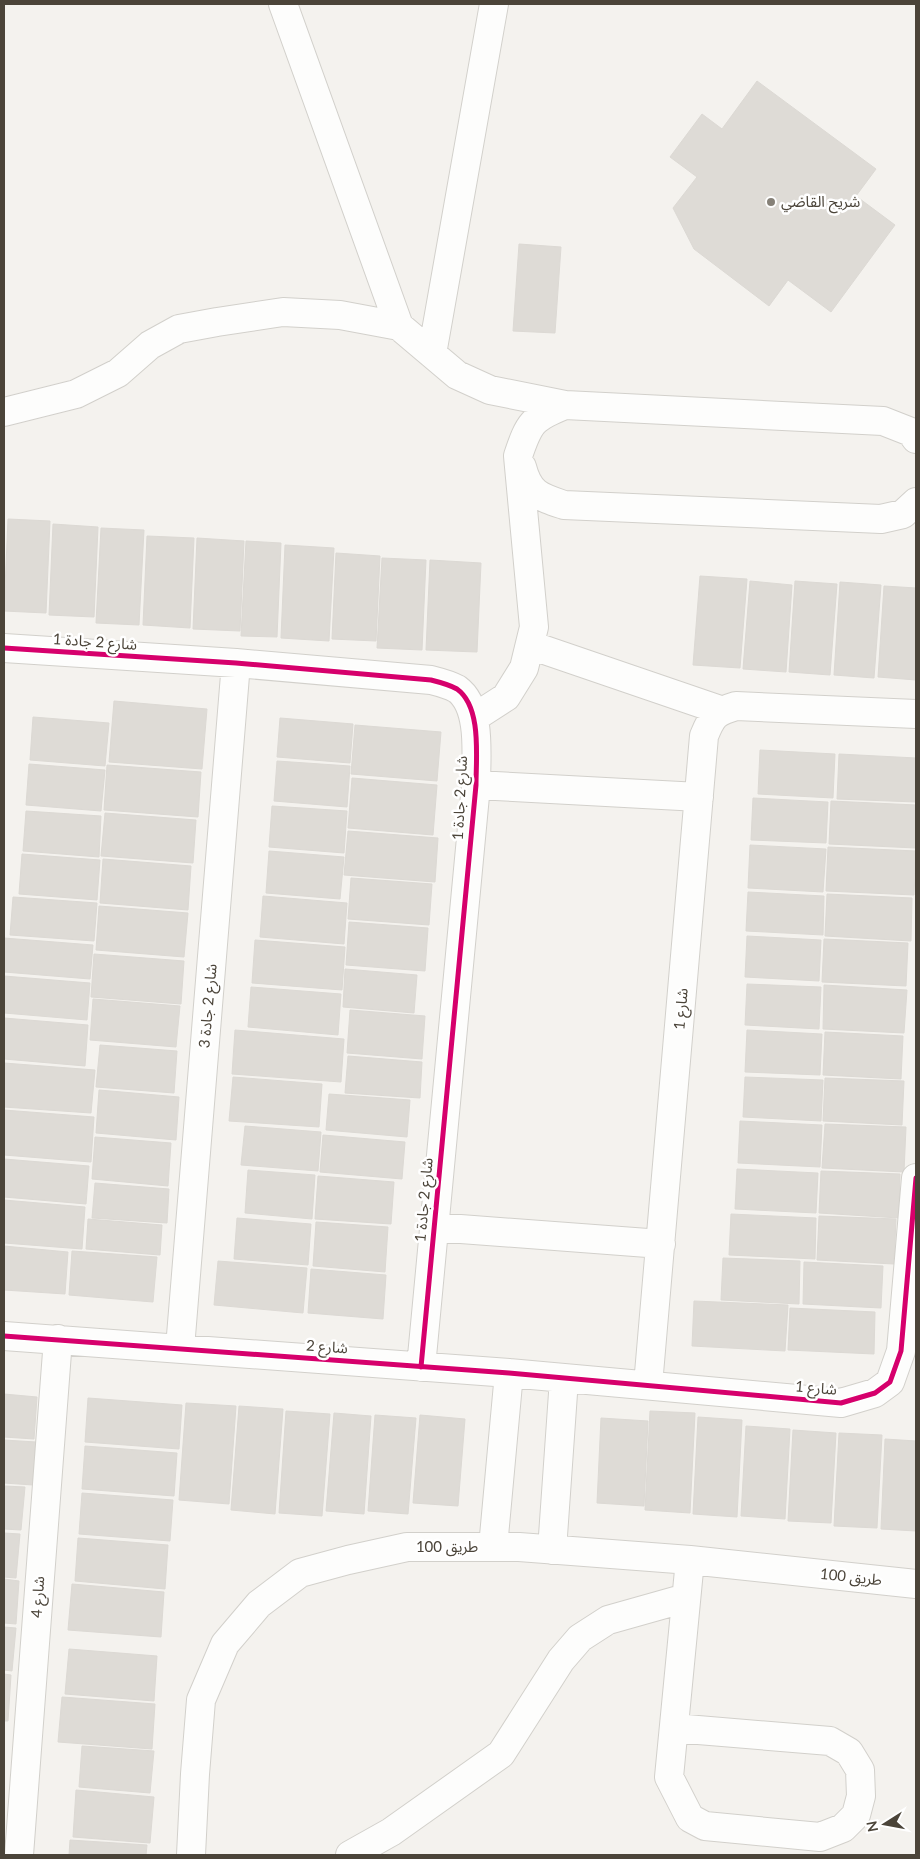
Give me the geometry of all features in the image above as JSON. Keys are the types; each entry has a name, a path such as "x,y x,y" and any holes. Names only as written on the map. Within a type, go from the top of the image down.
{"street":[{"path":"283,4 399,326"},
{"path":"432,354 492,6"},
{"path":"4,412 76,394 118,373 150,345 179,329 283,312 340,315 399,326 457,374 490,390 565,405 883,421 911,432 916,439"},
{"path":"475,717 506,697 524,668 534,627 518,456 526,431 543,414 565,405"},
{"path":"518,456 525,480 539,497 564,505 881,519 903,514 916,502"},
{"path":"530,645 720,710 736,706 916,714"},
{"name":"شارع 2 جادة 1","path":"4,648 236,663 432,680 457,689 468,702 475,717 476,784 421,1366"},
{"name":"شارع 2 جادة 3","path":"180,1348 236,663"},
{"name":"شارع 1","path":"720,710 710,720 704,736 648,1386 842,1403 875,1394 890,1382 901,1351 916,1178"},
{"path":"476,784 699,798"},
{"path":"434,1228 661,1244"},
{"name":"شارع 2","path":"4,1336 421,1366 648,1386"},
{"name":"شارع 4","path":"19,1855 14,1774 58,1339"},
{"path":"493,1547 509,1373"},
{"path":"552,1550 564,1379"},
{"name":"طريق 100","path":"190,1855 201,1700 225,1644 259,1604 300,1573 407,1547 519,1547 690,1560 916,1584"},
{"path":"674,1728 830,1741 849,1752 860,1770 861,1796 856,1815 844,1828 820,1837 705,1826 690,1818 669,1777 690,1560"},
{"path":"350,1855 391,1832 501,1754 561,1660 580,1638 608,1620 686,1598"}],"building":[{"name":"شريح القاضي","path":"757,81 876,169 856,196 895,225 831,312 788,280 769,306 694,249 673,208 697,177 670,157 702,114 722,129"},
{"path":"519,244 561,247 555,333 513,331"},
{"path":"8,519 50,521 46,613 4,611"},
{"path":"53,524 98,527 94,617 49,615"},
{"path":"101,528 144,530 139,625 96,623"},
{"path":"147,536 194,538 190,628 143,625"},
{"path":"197,538 244,541 240,631 193,629"},
{"path":"246,541 281,543 277,637 241,636"},
{"path":"285,545 334,548 329,641 281,638"},
{"path":"336,553 380,556 376,641 332,639"},
{"path":"382,558 426,560 422,650 377,648"},
{"path":"430,560 481,563 477,652 426,650"},
{"path":"700,576 747,579 740,668 693,665"},
{"path":"750,581 792,585 786,672 743,669"},
{"path":"795,581 837,584 830,675 789,672"},
{"path":"840,582 881,585 874,678 834,675"},
{"path":"884,586 916,588 916,680 878,677"},
{"path":"114,701 207,709 202,769 109,762"},
{"path":"33,717 109,723 105,766 30,760"},
{"path":"280,718 353,724 350,763 277,757"},
{"path":"355,725 441,732 437,781 351,774"},
{"path":"760,750 835,754 833,798 758,794"},
{"path":"839,754 916,758 916,802 837,799"},
{"path":"277,761 350,766 347,807 274,801"},
{"path":"29,764 105,770 101,811 26,805"},
{"path":"107,765 201,772 198,817 104,810"},
{"path":"352,778 437,785 433,835 348,828"},
{"path":"753,798 828,802 826,843 751,840"},
{"path":"831,801 916,805 916,848 829,844"},
{"path":"272,806 347,811 344,853 269,847"},
{"path":"26,811 101,816 99,857 23,851"},
{"path":"105,813 196,820 193,863 101,856"},
{"path":"348,831 438,838 435,882 344,875"},
{"path":"750,845 826,849 823,892 748,888"},
{"path":"828,847 916,851 914,895 826,891"},
{"path":"269,851 344,857 340,899 266,893"},
{"path":"22,854 100,860 97,900 19,894"},
{"path":"103,859 191,866 188,910 100,903"},
{"path":"351,878 432,884 429,925 348,919"},
{"path":"748,892 824,896 823,935 746,931"},
{"path":"827,894 912,898 911,941 825,936"},
{"path":"263,896 347,903 344,944 260,937"},
{"path":"13,897 97,903 94,941 10,935"},
{"path":"99,906 188,913 184,957 96,950"},
{"path":"349,922 428,928 425,971 346,965"},
{"path":"747,936 821,940 819,981 745,977"},
{"path":"4,938 93,945 90,979 4,972"},
{"path":"824,939 908,943 906,986 822,982"},
{"path":"255,940 345,947 342,990 252,983"},
{"path":"94,954 184,961 181,1004 91,997"},
{"path":"345,969 417,975 414,1013 343,1007"},
{"path":"4,976 90,983 87,1020 4,1013"},
{"path":"747,984 821,987 819,1029 745,1025"},
{"path":"824,985 907,990 904,1033 823,1029"},
{"path":"251,987 341,994 338,1035 248,1027"},
{"path":"93,999 180,1006 176,1047 90,1040"},
{"path":"350,1010 425,1016 422,1059 347,1053"},
{"path":"4,1018 88,1025 85,1066 4,1059"},
{"path":"235,1030 344,1039 341,1082 232,1074"},
{"path":"747,1030 822,1034 820,1075 745,1072"},
{"path":"825,1032 903,1036 901,1079 823,1075"},
{"path":"100,1045 177,1051 174,1093 96,1087"},
{"path":"348,1056 422,1062 420,1098 345,1093"},
{"path":"4,1063 95,1070 91,1113 4,1107"},
{"path":"233,1077 322,1084 319,1127 229,1121"},
{"path":"745,1077 823,1080 821,1121 743,1117"},
{"path":"825,1078 904,1081 902,1125 823,1121"},
{"path":"99,1090 179,1097 176,1140 96,1133"},
{"path":"329,1094 410,1100 407,1137 326,1130"},
{"path":"4,1110 94,1117 91,1162 4,1155"},
{"path":"740,1121 822,1125 820,1167 738,1163"},
{"path":"825,1124 906,1127 904,1172 822,1168"},
{"path":"245,1126 321,1132 318,1171 241,1165"},
{"path":"323,1135 405,1142 402,1179 320,1172"},
{"path":"95,1137 171,1143 168,1186 92,1179"},
{"path":"4,1159 89,1166 86,1204 4,1197"},
{"path":"737,1169 818,1173 816,1213 735,1209"},
{"path":"248,1170 315,1175 312,1219 245,1213"},
{"path":"821,1171 900,1174 899,1218 819,1213"},
{"path":"318,1176 394,1182 391,1224 315,1219"},
{"path":"95,1183 169,1189 167,1223 92,1218"},
{"path":"4,1200 85,1207 82,1249 4,1243"},
{"path":"731,1214 816,1218 815,1259 729,1255"},
{"path":"819,1216 896,1219 894,1264 817,1260"},
{"path":"237,1218 311,1224 308,1265 234,1259"},
{"path":"88,1219 162,1225 160,1255 86,1249"},
{"path":"316,1222 388,1227 385,1272 313,1266"},
{"path":"4,1246 68,1252 65,1294 4,1290"},
{"path":"72,1251 157,1257 153,1302 69,1295"},
{"path":"723,1258 800,1261 799,1304 721,1300"},
{"path":"218,1261 307,1268 303,1313 214,1305"},
{"path":"804,1262 883,1266 881,1308 803,1304"},
{"path":"311,1269 386,1275 383,1319 308,1313"},
{"path":"694,1301 788,1305 785,1351 692,1346"},
{"path":"790,1308 875,1312 874,1354 788,1350"},
{"path":"4,1394 37,1397 34,1439 4,1437"},
{"path":"88,1398 182,1405 179,1449 85,1442"},
{"path":"186,1403 236,1406 229,1504 179,1500"},
{"path":"239,1406 283,1409 275,1514 231,1510"},
{"path":"286,1411 330,1414 322,1516 279,1513"},
{"path":"650,1411 695,1413 690,1513 645,1510"},
{"path":"334,1413 371,1416 364,1514 326,1511"},
{"path":"375,1415 416,1418 408,1514 368,1511"},
{"path":"420,1415 465,1419 458,1506 413,1503"},
{"path":"698,1417 742,1420 737,1517 693,1514"},
{"path":"601,1418 648,1421 644,1506 597,1503"},
{"path":"746,1426 790,1429 785,1519 741,1516"},
{"path":"793,1430 836,1433 831,1523 788,1521"},
{"path":"839,1433 882,1435 877,1528 834,1526"},
{"path":"885,1439 916,1441 916,1531 881,1529"},
{"path":"4,1440 36,1442 33,1485 4,1483"},
{"path":"85,1446 177,1453 174,1496 82,1489"},
{"path":"4,1486 25,1487 21,1530 4,1529"},
{"path":"82,1493 173,1500 170,1541 79,1534"},
{"path":"4,1533 20,1534 16,1578 4,1577"},
{"path":"78,1538 168,1545 165,1589 75,1581"},
{"path":"4,1579 19,1581 16,1624 4,1623"},
{"path":"72,1584 164,1592 161,1637 68,1630"},
{"path":"4,1627 16,1628 12,1671 4,1670"},
{"path":"69,1649 157,1656 154,1701 65,1694"},
{"path":"4,1674 11,1675 8,1721 4,1721"},
{"path":"62,1697 155,1704 152,1749 58,1742"},
{"path":"82,1746 154,1751 150,1793 79,1787"},
{"path":"76,1790 154,1797 150,1843 73,1837"},
{"path":"70,1840 147,1845 146,1855 69,1855"}],"cycle path":[{"path":"4,648 236,663 431,680 457,689 465,697 471,708 476,733 476,785 421,1367"},
{"path":"4,1336 509,1373 841,1403 875,1393 890,1382 901,1351 916,1178"}],"place":[{"name":"شريح القاضي","path":"771,202"}]}
